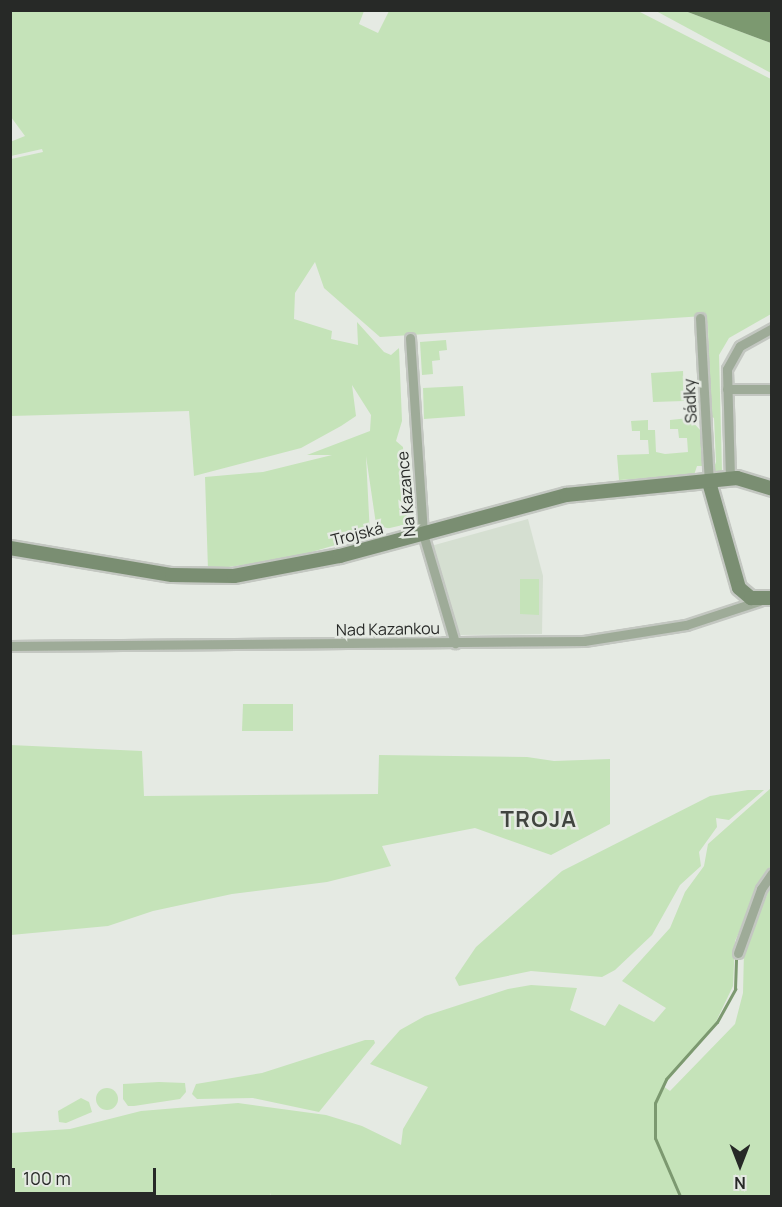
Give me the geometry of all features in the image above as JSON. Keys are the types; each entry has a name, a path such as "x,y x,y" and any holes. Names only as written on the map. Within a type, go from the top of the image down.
{"street":[{"name":"Sádky","path":"700,318 709,482"},
{"path":"730,478 727,389 730,357 747,340 771,328"},
{"name":"Na Kazance","path":"410,338 423,534 455,643"},
{"path":"727,389 771,389"},
{"name":"Trojská","path":"10,548 204,578 267,570 423,534 566,495 709,482 730,478 743,478 771,489"},
{"path":"709,482 736,583 746,596 766,599"},
{"name":"Nad Kazankou","path":"10,646 573,642 631,636 686,625 766,599"},
{"path":"738,953 761,889 771,873"}],"shaded area":[{"path":"11,11 364,11 359,24 378,33 389,11 638,11 771,79 771,314 729,338 719,355 722,471 718,474 713,470 716,462 714,418 710,416 708,325 704,316 380,337 324,288 315,262 295,293 294,319 332,331 331,339 358,345 357,322 384,352 391,355 399,348 402,421 396,441 403,447 407,524 377,531 366,456 370,535 291,558 208,570 205,477 263,472 332,455 307,455 370,431 371,415 352,385 356,416 341,426 301,448 194,476 189,411 11,416 11,159 43,152 42,149 11,156 10,142 25,136 11,117"},
{"path":"656,11 685,11 771,43 771,73"},
{"path":"685,11 771,11 771,43"},
{"path":"446,340 447,350 439,351 440,360 432,361 433,374 422,375 420,342"},
{"path":"683,371 684,401 653,402 651,373"},
{"path":"463,386 465,416 424,419 423,388"},
{"path":"689,418 701,431 702,466 697,466 694,475 619,480 617,455 649,454 648,440 640,440 640,431 632,431 631,421 648,420 648,430 655,430 656,452 665,454 688,452 687,438 679,438 678,429 670,429 670,420"},
{"path":"528,519 543,576 542,634 460,635 431,546"},
{"path":"520,579 539,579 539,615 520,614"},
{"path":"243,704 293,704 293,731 242,731"},
{"path":"10,745 142,751 144,796 378,794 379,755 527,757 554,761 610,759 610,824 551,855 475,828 382,846 391,866 327,882 232,894 153,911 108,926 11,935"},
{"path":"771,788 771,865 735,941 733,986 713,1028 663,1086 670,1091 735,1024 743,993 744,951 771,885 771,1196 270,1196 271,1193 269,1196 11,1196 11,1133 70,1129 141,1111 238,1103 326,1115 362,1126 401,1145 403,1129 428,1087 370,1064 400,1030 425,1016 508,989 531,985 577,988 570,1010 605,1026 619,1004 654,1022 666,1008 622,981 670,928 685,892 704,866 708,844"},
{"path":"764,790 729,820 716,818 717,827 699,852 701,866 680,885 652,935 615,970 602,977 531,971 459,986 455,978 476,947 562,871 710,796"},
{"path":"365,1040 374,1040 375,1043 319,1112 253,1098 197,1099 192,1094 196,1084 262,1073"},
{"path":"185,1083 186,1092 180,1099 134,1106 128,1106 123,1099 123,1084"},
{"path":"107,1088 115,1091 118,1099 115,1107 107,1110 99,1107 96,1099 99,1091"},
{"path":"81,1098 89,1102 92,1112 66,1123 59,1122 58,1111"}],"waterway":[{"path":"737,945 743,926"},
{"path":"680,1196 655,1138 655,1103 666,1079 717,1022 735,989 736,954"}],"district":[{"name":"TROJA","path":"539,820"}]}
